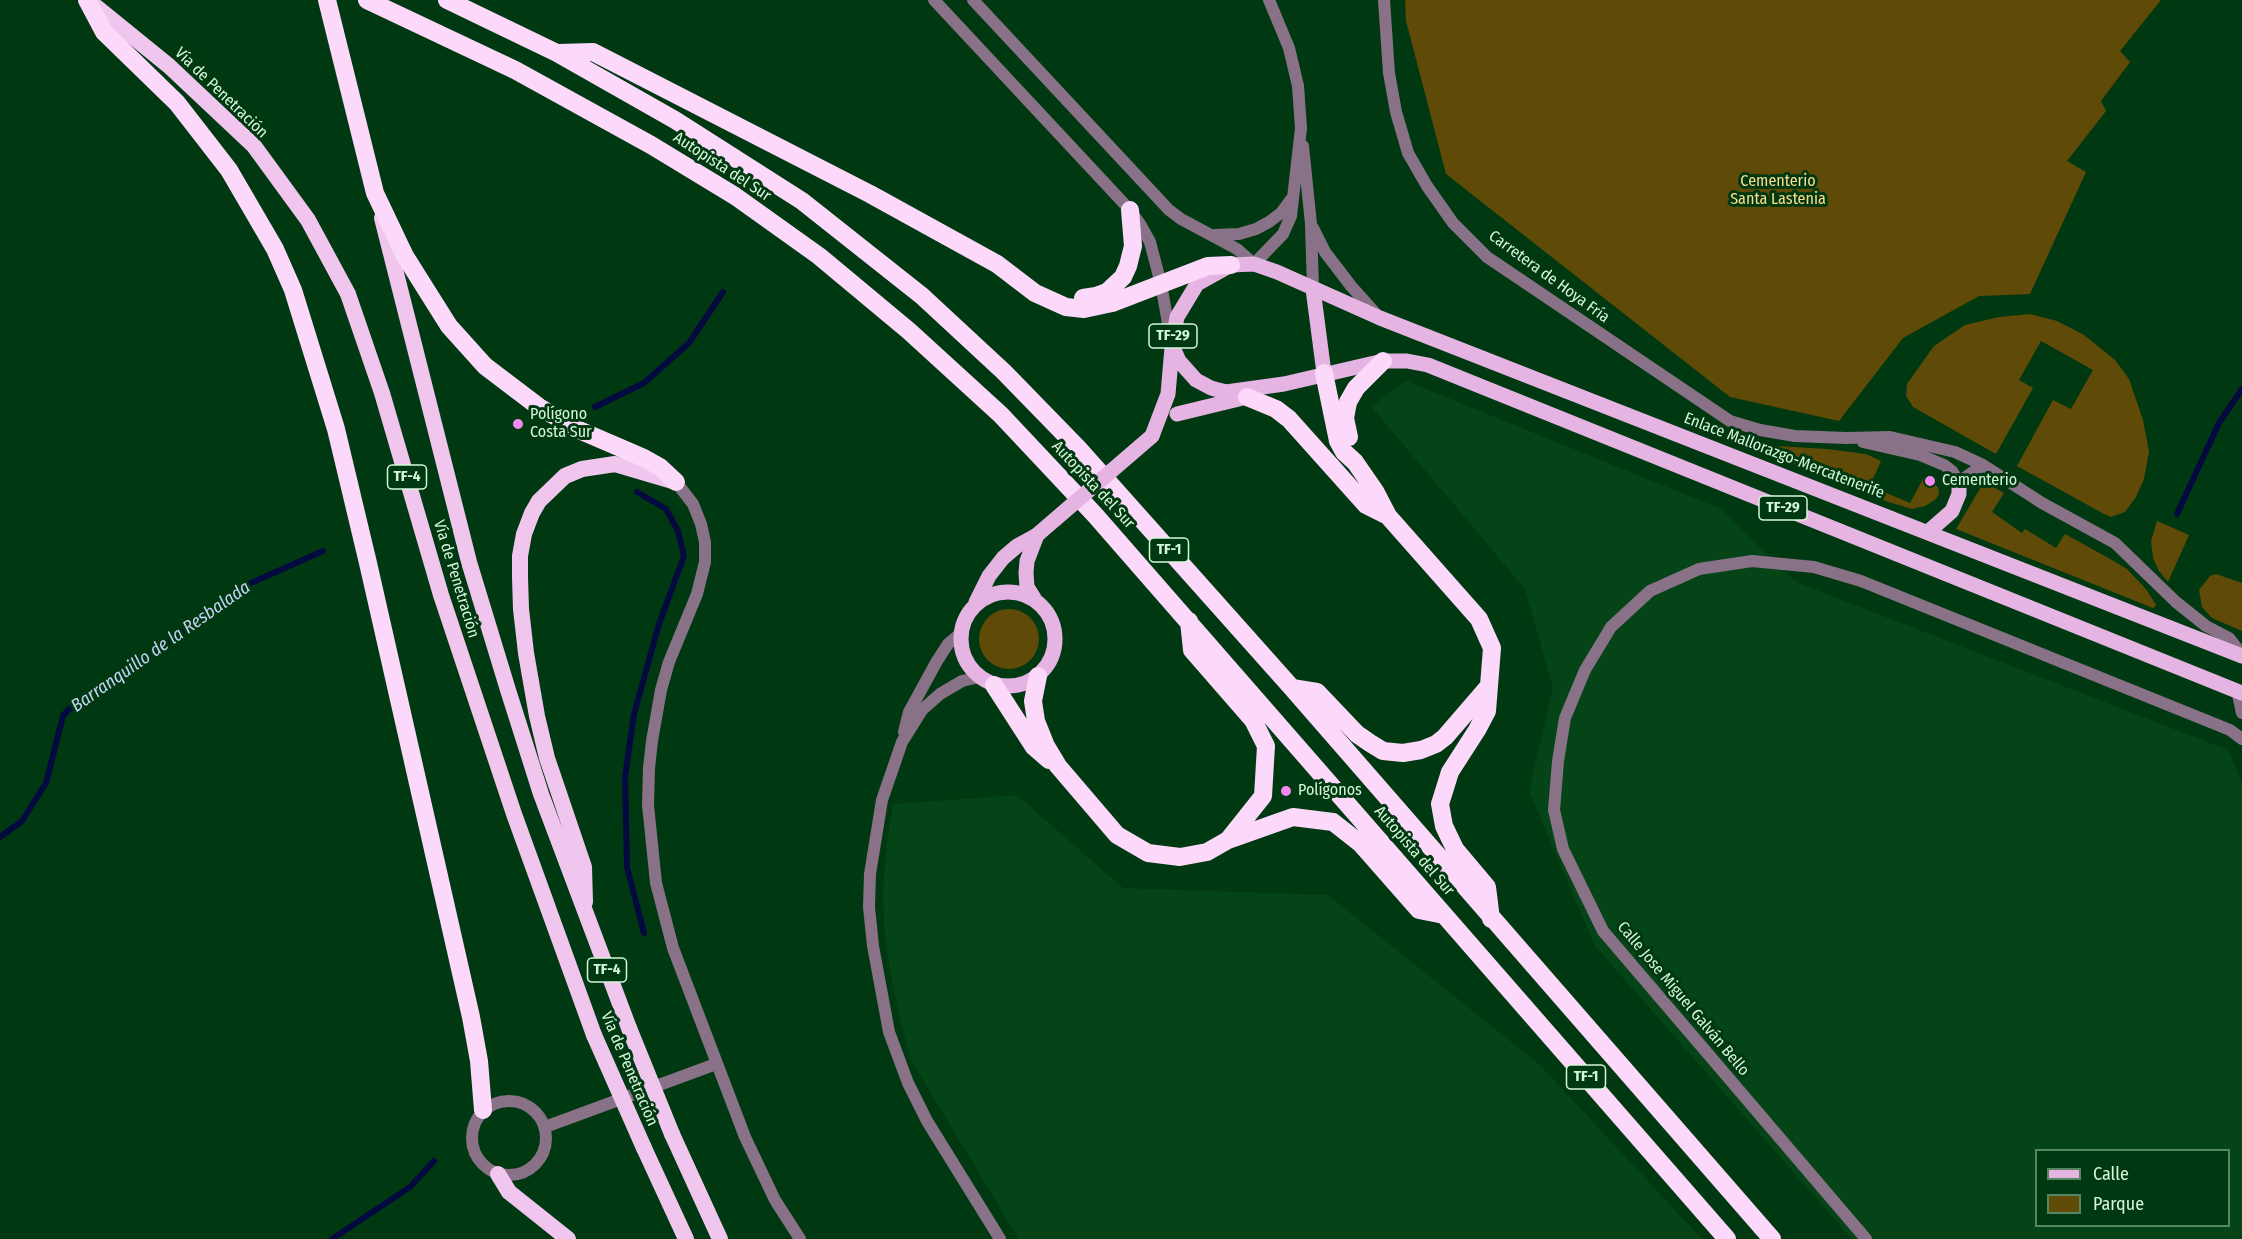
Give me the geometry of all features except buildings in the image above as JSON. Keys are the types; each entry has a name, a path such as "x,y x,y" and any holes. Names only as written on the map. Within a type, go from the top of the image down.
{"highway":[{"name":"Vía de Penetración","path":"88,0 169,66 254,146 308,220 348,294 382,393 460,650 514,814 594,1035 686,1239"},
{"path":"88,0 104,32 177,103 229,170 275,249 292,290 336,429 371,575 471,1017 479,1061 483,1110"},
{"name":"TF-4","path":"327,0 375,193"},
{"name":"Autopista del Sur","path":"367,0 515,70 651,145 735,196 819,256 909,331 1000,415 1095,515 1727,1239"},
{"name":"Autopista del Sur","path":"447,0 557,53 675,120 802,201 922,296 1004,372 1078,448 1292,688 1772,1239"},
{"path":"557,53 593,52 870,194 1011,273 1027,277 1059,294 1072,297 1096,296 1107,292 1123,277 1132,254 1134,237 1130,210"},
{"name":"Vía de Penetración","path":"375,193 469,562 541,794 629,1028 672,1134 720,1239"},
{"path":"375,193 405,256 449,326 485,366 558,419 644,458 660,467 676,483"},
{"path":"1011,273 1021,284 1055,303 1075,308 1095,308 1209,266 1231,265"},
{"path":"1354,462 1345,418 1348,402 1356,388 1383,361"},
{"path":"1324,374 1338,441 1344,452 1375,491 1388,516 1479,619 1492,648 1487,711 1450,772 1440,804 1444,826 1455,849 1487,887 1491,919"},
{"path":"1247,397 1276,409 1289,419 1366,505 1388,516"},
{"path":"584,912 584,867 548,758 537,716 526,653 520,578 520,556 524,534 539,501 565,476 582,469 615,464 676,483"},
{"path":"1189,621 1192,650 1254,720 1266,746 1263,796 1228,840"},
{"path":"1038,676 1033,701 1036,721 1046,746 1058,766 1117,835 1148,853 1180,857 1207,852 1228,840 1293,817 1334,822 1361,843 1419,910 1444,915"},
{"path":"987,681 1034,747 1058,766"},
{"path":"1292,688 1317,692 1357,734 1383,751 1404,753 1421,750 1436,744 1445,737 1490,686"},
{"path":"498,1174 509,1192 568,1239"}],"main road":[{"name":"TF-29","path":"1313,289 1254,264 1231,265 1204,279 1191,292 1177,317 1172,345 1179,361 1196,380 1211,388 1226,392 1284,384 1383,361 1428,365 2239,692"},
{"name":"Enlace Mallorazgo-Mercatenerife","path":"1313,289 1380,318 2242,656"},
{"path":"1313,289 1324,374"},
{"path":"1152,436 1168,394 1172,345"},
{"path":"1177,414 1268,393 1284,384"},
{"path":"1037,535 1027,561 1027,587 1053,621 1056,636 1054,651 1048,665 1038,676 1025,684 1010,687 987,681 968,665 962,650 961,633 966,618 988,576 1017,546 1037,535 1177,414 1226,392"},
{"path":"1928,532 1952,511 1959,494 1959,482"},
{"path":"975,604 989,595 1005,591 1020,592 1034,598"}],"street":[{"path":"973,0 1169,210 1181,219 1237,249 1254,264 1283,234 1291,216 1301,128"},
{"path":"1269,0 1289,48 1298,86 1311,224 1313,289"},
{"name":"Carretera de Hoya Fría","path":"1384,0 1389,73 1396,112 1408,153 1427,186 1453,223 1488,257 1730,421 1760,430 1795,436 1890,437 1954,452 1983,465 2042,504 2115,543 2176,602 2206,626 2229,638 2242,656"},
{"path":"933,1 1130,210 1150,242 1161,284 1172,345"},
{"path":"1212,235 1239,234 1269,222 1281,213 1294,194"},
{"path":"1311,224 1325,252 1380,318"},
{"name":"Carretera de Hoya Fría","path":"1846,438 1920,455 1944,465 1952,471 1959,482"},
{"path":"1959,482 1983,465"},
{"path":"676,483 693,504 701,524 705,542 705,562 697,594 669,662 655,719 649,768 650,837 656,883 664,918 716,1064 760,1170 775,1200 800,1239"},
{"name":"Calle Jose Miguel Galván Bello","path":"1866,1239 1604,931 1563,849 1554,810 1558,761 1565,718 1585,669 1611,627 1650,591 1699,569 1752,561 1814,567 1861,581 2230,730 2242,739"},
{"path":"961,633 948,644 909,712 902,742 882,800 870,874 869,907 873,946 890,1032 908,1083 927,1121 1000,1239"},
{"path":"902,742 922,710 940,694 962,681 987,681"},
{"path":"2239,692 2242,713"},
{"path":"544,1127 716,1064"},
{"path":"506,1100 518,1101 530,1107 539,1116 544,1127 546,1139 539,1160 520,1174 509,1176 498,1174 481,1163 472,1147 471,1134 475,1121 483,1110 493,1103 506,1100"}],"shaded area":[{"path":"1406,381 1719,508 1796,582 2228,750 2242,784 2242,1239 1852,1239 1595,946 1529,791 1553,688 1525,589 1371,406"},
{"path":"1017,795 1123,888 1328,895 1539,1064 1702,1239 1019,1239 912,1062 900,1019 889,964 884,928 883,889 893,804"}],"green space":[{"name":"Cementerio Santa Lastenia","path":"1405,0 2161,0 2120,51 2130,62 2101,101 2106,111 2067,161 2086,172 2030,294 1979,296 1903,338 1839,421 1730,397 1446,174 1406,21"},
{"path":"2030,314 2057,321 2084,335 2115,360 2129,379 2143,420 2149,451 2144,479 2136,497 2125,512 2111,517 2017,466 2053,400 2071,409 2093,370 2041,341 2019,380 2033,388 1996,454 1913,407 1906,396 1907,384 1934,346 1965,325 1999,317"},
{"path":"1777,446 1866,454 1881,461 1870,486 1910,503 1924,477 1938,487 1939,494 1936,499 1925,506 1912,509 1882,500 1854,486 1776,457"},
{"path":"1984,482 2004,493 1992,512 2022,533 2025,529 2056,548 2065,534 2112,560 2127,569 2146,589 2156,605 2153,608 1956,529"},
{"path":"2157,521 2189,535 2168,582 2159,571 2153,558 2151,541"},
{"path":"2216,574 2242,583 2242,631 2212,618 2202,607 2199,590 2210,576"},
{"path":"1009,609 1030,618 1039,639 1030,660 1009,669 988,660 979,639 988,618"}],"waterway":[{"path":"595,407 644,383 689,343 723,292"},
{"path":"2177,514 2219,423 2242,389"},
{"path":"637,492 666,509 678,531 684,556 659,624 634,714 625,777 627,867 644,933"},
{"name":"Barranquillo de la Resbalada","path":"0,837 22,821 46,783 63,716 68,710 177,636 242,587 323,551"},
{"path":"332,1239 410,1187 434,1161"}],"place":[{"name":"Polígono Costa Sur","path":"518,424"},
{"name":"Cementerio","path":"1930,481"},
{"name":"Polígonos","path":"1286,791"}]}
